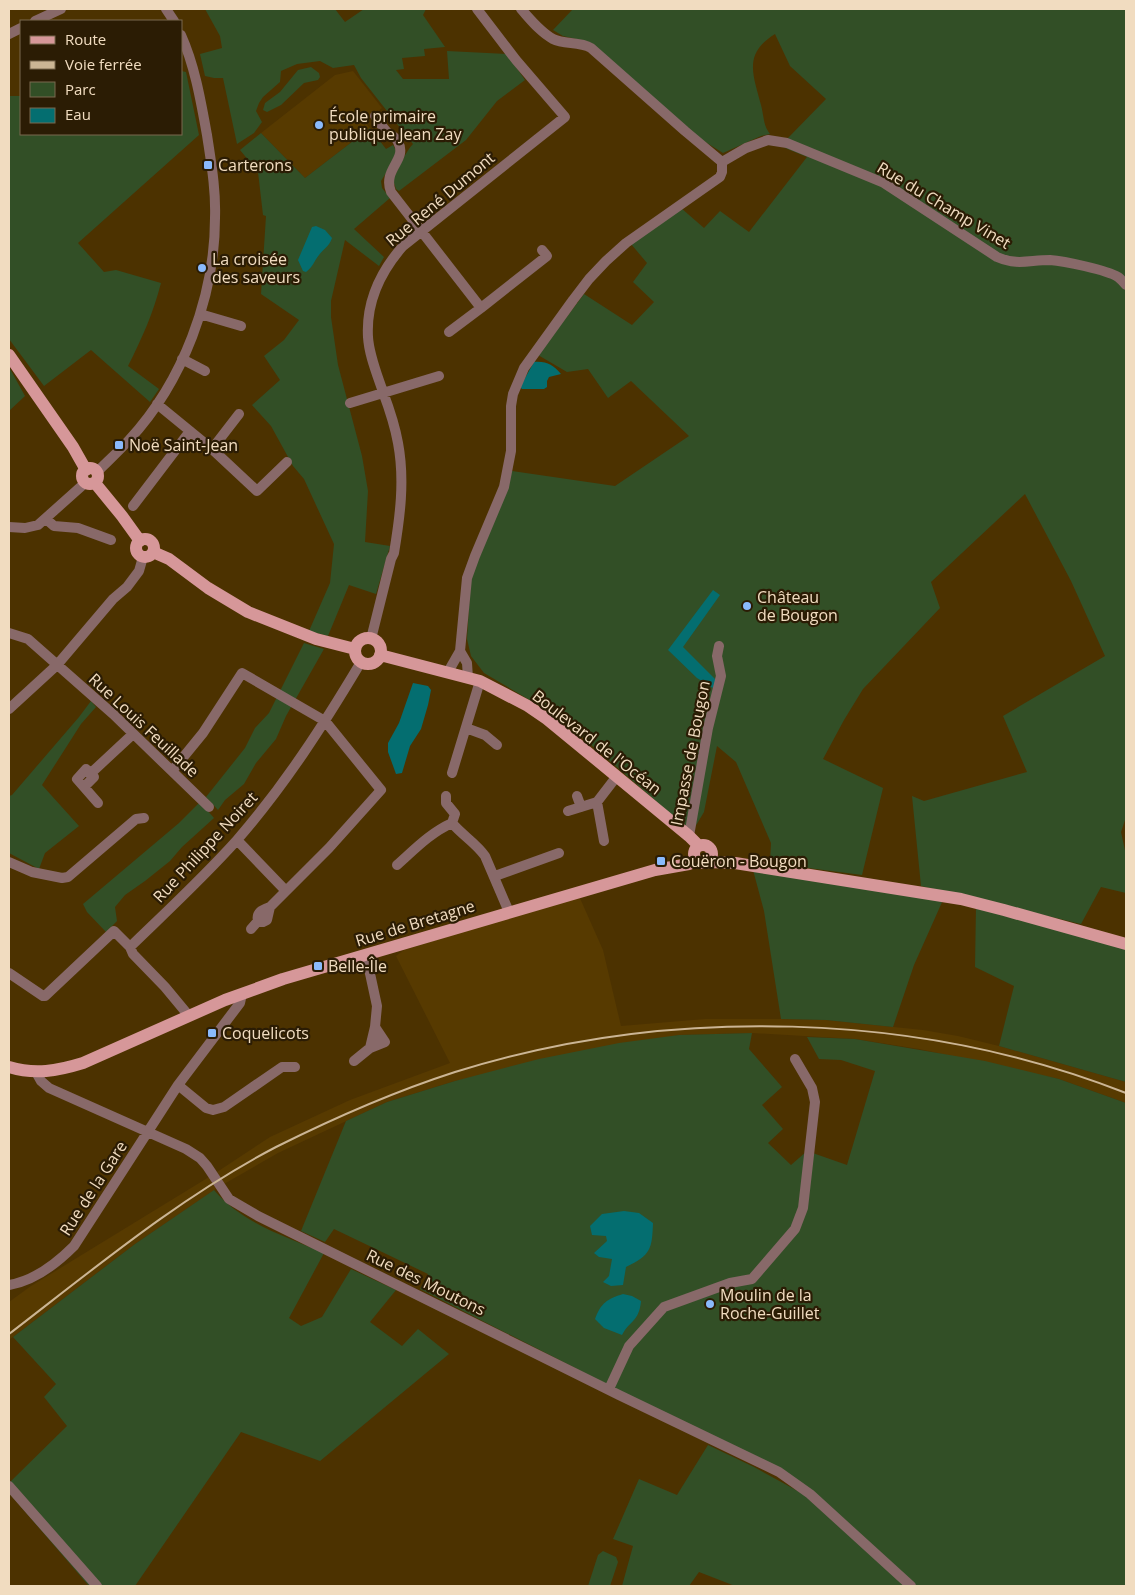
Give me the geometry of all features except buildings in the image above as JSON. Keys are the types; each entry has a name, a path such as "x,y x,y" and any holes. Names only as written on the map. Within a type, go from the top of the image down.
{"main road":[{"path":"9,355 73,447 91,477 140,541 145,540 153,546 148,554 169,559 208,588 248,612 316,639 355,649"},
{"path":"371,639 380,647 380,655 372,663 362,662 356,657 355,649 361,640 371,639"},
{"name":"Boulevard de l'Océan","path":"380,655 474,679 507,694 547,719 617,776 689,836 699,846 695,851 706,857"},
{"name":"Rue de Bretagne","path":"42,1072 83,1063 189,1016 284,979 655,870 689,864 706,857 977,902 1126,944"},
{"path":"9,1067 21,1071 42,1072"}],"street":[{"path":"37,20 61,9"},
{"path":"166,9 173,20"},
{"name":"Rue René Dumont","path":"371,639 394,553 401,515 402,475 398,442 370,353 368,336 369,317 377,286 388,264 403,246 565,117 516,60 477,9"},
{"path":"448,672 460,651 467,578 504,487 511,452 511,406 514,388 524,368 595,272 626,243 720,177 722,172 722,162 685,132 591,48 582,44 553,39 521,9"},
{"path":"9,527 33,527 46,519 130,440 157,404 182,359 200,314 213,250 215,219 213,171 193,70 182,38"},
{"path":"374,116 399,143 401,152 390,172 388,180 391,192 481,308"},
{"name":"Rue du Champ Vinet","path":"722,162 746,148 768,140 787,143 884,183 997,257 1015,263 1050,260 1064,262 1109,273 1126,286"},
{"path":"450,332 547,256 542,250"},
{"path":"200,314 241,326"},
{"path":"182,359 205,371"},
{"path":"350,403 439,376"},
{"path":"157,404 212,449 248,487 257,491 287,462"},
{"path":"212,449 238,414"},
{"path":"133,506 190,431"},
{"path":"46,519 54,526 78,528 111,540"},
{"path":"9,709 57,665 113,599 136,576 148,554"},
{"name":"Rue Louis Feuillade","path":"9,632 28,638 209,807"},
{"name":"Impasse de Bougon","path":"689,836 708,728 721,676 717,656 719,646"},
{"path":"452,773 466,728 474,679 460,651"},
{"name":"Rue Philippe Noiret","path":"130,947 237,840 297,764 362,662"},
{"path":"172,771 203,733 242,673 325,721 381,790 329,848 270,907 267,920 254,925"},
{"path":"466,728 485,734 496,745"},
{"path":"98,803 77,779 86,769 90,774 133,734"},
{"path":"568,811 597,802 617,776"},
{"path":"397,865 427,837 438,829 452,823 455,814 446,803 446,796"},
{"path":"577,796 581,807"},
{"path":"597,802 604,841"},
{"path":"9,862 32,872 62,878 68,877 136,819 144,818"},
{"path":"452,823 481,850 495,876 509,912"},
{"path":"237,840 286,891"},
{"path":"495,876 559,853"},
{"path":"9,973 45,996 114,931 189,1016"},
{"path":"354,1061 370,1048 376,1027 377,1006 366,955"},
{"name":"Rue de la Gare","path":"9,1285 28,1280 42,1272 74,1246 178,1084 240,1003 242,994"},
{"path":"609,1389 629,1346 664,1307 730,1284 752,1280 795,1229 803,1208 815,1102 812,1088 795,1059"},
{"path":"178,1084 206,1108 213,1110 224,1107 282,1067 295,1066"},
{"name":"Rue des Moutons","path":"42,1072 42,1081 49,1088 186,1149 200,1158 223,1192 236,1204 258,1216 619,1395 780,1472 810,1494 911,1586"},
{"path":"9,1486 97,1586"}],"shaded area":[{"name":"École primaire publique Jean Zay","path":"353,71 382,108 365,122 370,128 305,178 261,133 335,75"},
{"path":"579,896 603,950 621,1026 705,1019 781,1019 826,1020 923,1030 999,1046 1126,1082 1126,1103 1059,1079 919,1049 855,1039 752,1033 679,1035 455,1081 387,1102 278,1153 224,1184 217,1172 270,1137 350,1100 450,1063 396,956 404,950"},
{"path":"209,1177 216,1189 135,1244 9,1340 9,1302 31,1286"}],"green space":[{"path":"205,9 335,9 345,22 364,9 426,9 423,15 445,47 424,49 425,56 402,58 404,69 396,70 403,79 449,79 447,51 507,54 525,80 497,101 466,140 399,191 396,189 393,180 413,144 361,78 354,65 333,68 320,61 297,64 281,71 280,82 263,97 256,111 262,122 254,133 237,144 223,78 205,76 200,54 222,48 220,36"},
{"path":"573,9 1126,9 1126,817 1121,832 1126,855 1126,893 1101,887 1081,924 921,886 912,796 924,801 1027,772 1003,716 1105,656 1071,581 1025,494 931,582 940,608 863,689 823,759 883,788 862,875 770,863 771,843 736,762 717,746 704,812 695,827 688,829 581,736 550,712 484,673 471,656 467,639 471,574 512,471 615,486 689,436 631,381 608,398 588,369 567,372 538,355 584,294 632,325 654,302 633,282 647,263 631,244 681,208 704,228 720,211 749,232 807,157 785,148 787,139 826,99 790,66 775,34 758,49 753,65 755,84 765,124 770,134 761,136 723,153 699,138 589,42 563,36 553,30"},
{"path":"311,67 319,73 320,77 318,80 304,83 281,105 267,112 263,110 265,103 280,92 298,70"},
{"path":"182,71 186,72 199,135 78,243 104,272 116,270 161,283 147,326 128,366 159,389 150,402 91,350 44,386 9,339 9,96 20,96 20,135 182,135"},
{"path":"370,128 386,149 393,145 397,152 396,157 381,181 382,188 390,198 354,229 384,257 379,266 345,240 331,301 331,317 338,365 362,456 368,491 365,542 390,546 376,594 349,585 328,636 309,631 330,583 334,544 304,479 293,466 271,426 252,405 280,380 264,356 284,340 299,320 261,294 266,216 263,215 258,172 240,150 261,133 305,178"},
{"path":"9,367 25,396 9,411"},
{"path":"304,643 324,649 286,716 276,739 256,763 244,784 225,800 218,810 206,797 245,748 255,728 269,713"},
{"path":"91,701 96,707 81,724 42,785 79,826 45,853 39,869 9,853 9,796 12,795"},
{"path":"200,802 214,818 182,847 170,861 125,895 115,907 117,921 106,932 87,912 83,904 179,823"},
{"path":"753,870 943,900 914,965 893,1027 826,1020 781,1019 764,911"},
{"path":"976,906 1126,948 1126,1082 999,1046 1014,986 975,967"},
{"path":"752,1033 749,1049 782,1087 762,1105 783,1129 768,1143 791,1165 807,1151 847,1165 875,1071 841,1060 819,1059 807,1037 855,1039 985,1061 1059,1079 1126,1103 1126,1586 911,1586 779,1472 420,1289 428,1274 334,1229 325,1242 301,1231 346,1121 387,1102 455,1081 539,1059 619,1043 679,1035"},
{"path":"214,1190 225,1202 251,1220 280,1235 324,1253 289,1318 301,1326 322,1317 351,1269 396,1290 370,1322 402,1346 418,1329 449,1354 320,1461 241,1432 135,1586 89,1586 9,1493 9,1483 67,1426 44,1397 56,1384 13,1337 135,1244"},
{"path":"708,1445 754,1467 805,1495 905,1586 735,1586 699,1572 689,1586 622,1586 633,1546 613,1539 639,1479 677,1495"},
{"path":"603,1551 616,1557 618,1562 610,1586 588,1586 598,1555"}],"water":[{"path":"316,226 325,230 332,238 306,272 303,271 298,260 312,227"},
{"path":"534,362 549,364 561,374 549,377 547,387 544,389 522,389 520,387"},
{"path":"713,590 720,595 683,647 718,682 713,688 697,678 668,650"},
{"path":"413,683 428,686 431,690 421,729 410,746 402,773 396,774 388,752 388,743 399,723"},
{"path":"624,1211 639,1213 653,1223 651,1245 641,1259 626,1267 623,1285 611,1286 603,1282 609,1276 612,1259 599,1257 594,1253 607,1241 606,1236 592,1235 590,1226 602,1214"},
{"path":"623,1294 641,1301 636,1317 622,1335 604,1328 595,1319 605,1302"}],"railway":[{"path":"9,1334 139,1234 206,1188 276,1147 342,1116 409,1088 455,1072 536,1050 620,1035 706,1028 792,1027 878,1033 963,1046 1046,1066 1126,1093"}],"place":[{"name":"École primaire publique Jean Zay","path":"319,125"},
{"name":"Carterons","path":"208,165"},
{"name":"La croisée des saveurs","path":"202,268"},
{"name":"Noë Saint-Jean","path":"119,445"},
{"name":"Château de Bougon","path":"747,606"},
{"name":"Couëron - Bougon","path":"661,861"},
{"name":"Belle-Île","path":"318,966"},
{"name":"Coquelicots","path":"212,1033"},
{"name":"Moulin de la Roche-Guillet","path":"710,1304"}]}
